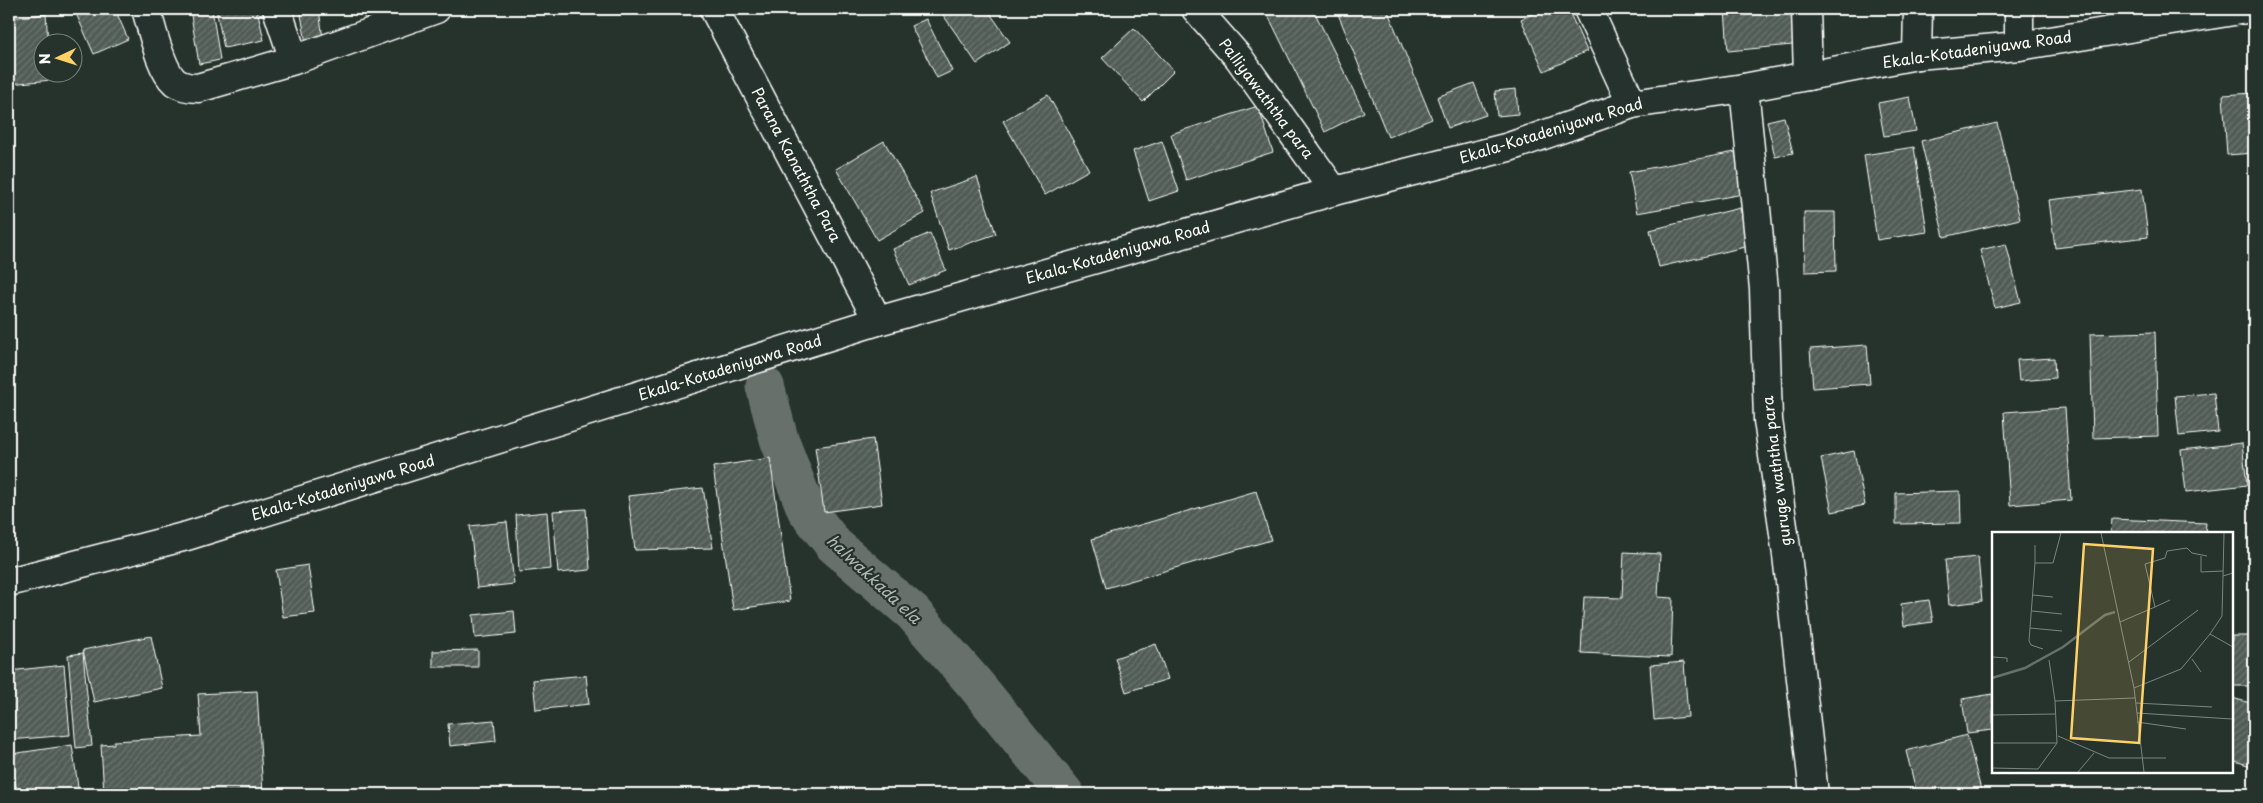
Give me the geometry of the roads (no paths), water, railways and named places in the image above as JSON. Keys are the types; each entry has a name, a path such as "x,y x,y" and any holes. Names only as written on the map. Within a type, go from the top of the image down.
{"main road":[{"path":"146,9 164,64 175,82 186,88 198,88 294,60 436,9"},
{"path":"278,9 294,60"},
{"name":"Parana Kanaththa Para","path":"714,9 878,321"},
{"name":"Palliyawaththa para","path":"1196,9 1239,58 1334,191"},
{"path":"1588,9 1632,104"},
{"path":"1806,9 1808,76"},
{"path":"1917,55 1918,9"},
{"path":"2019,9 2019,46"},
{"name":"Ekala-Kotadeniyawa Road","path":"9,582 187,536 878,321 1334,191 1509,147 1632,104 1744,88 1917,55 2019,46 2246,9"},
{"name":"guruge waththa para","path":"1744,88 1764,289 1768,420 1787,555 1814,794"}],"waterway":[{"name":"halwakkada ela","path":"765,386 779,439 806,509 834,545 913,613 975,684 1065,794"}]}
